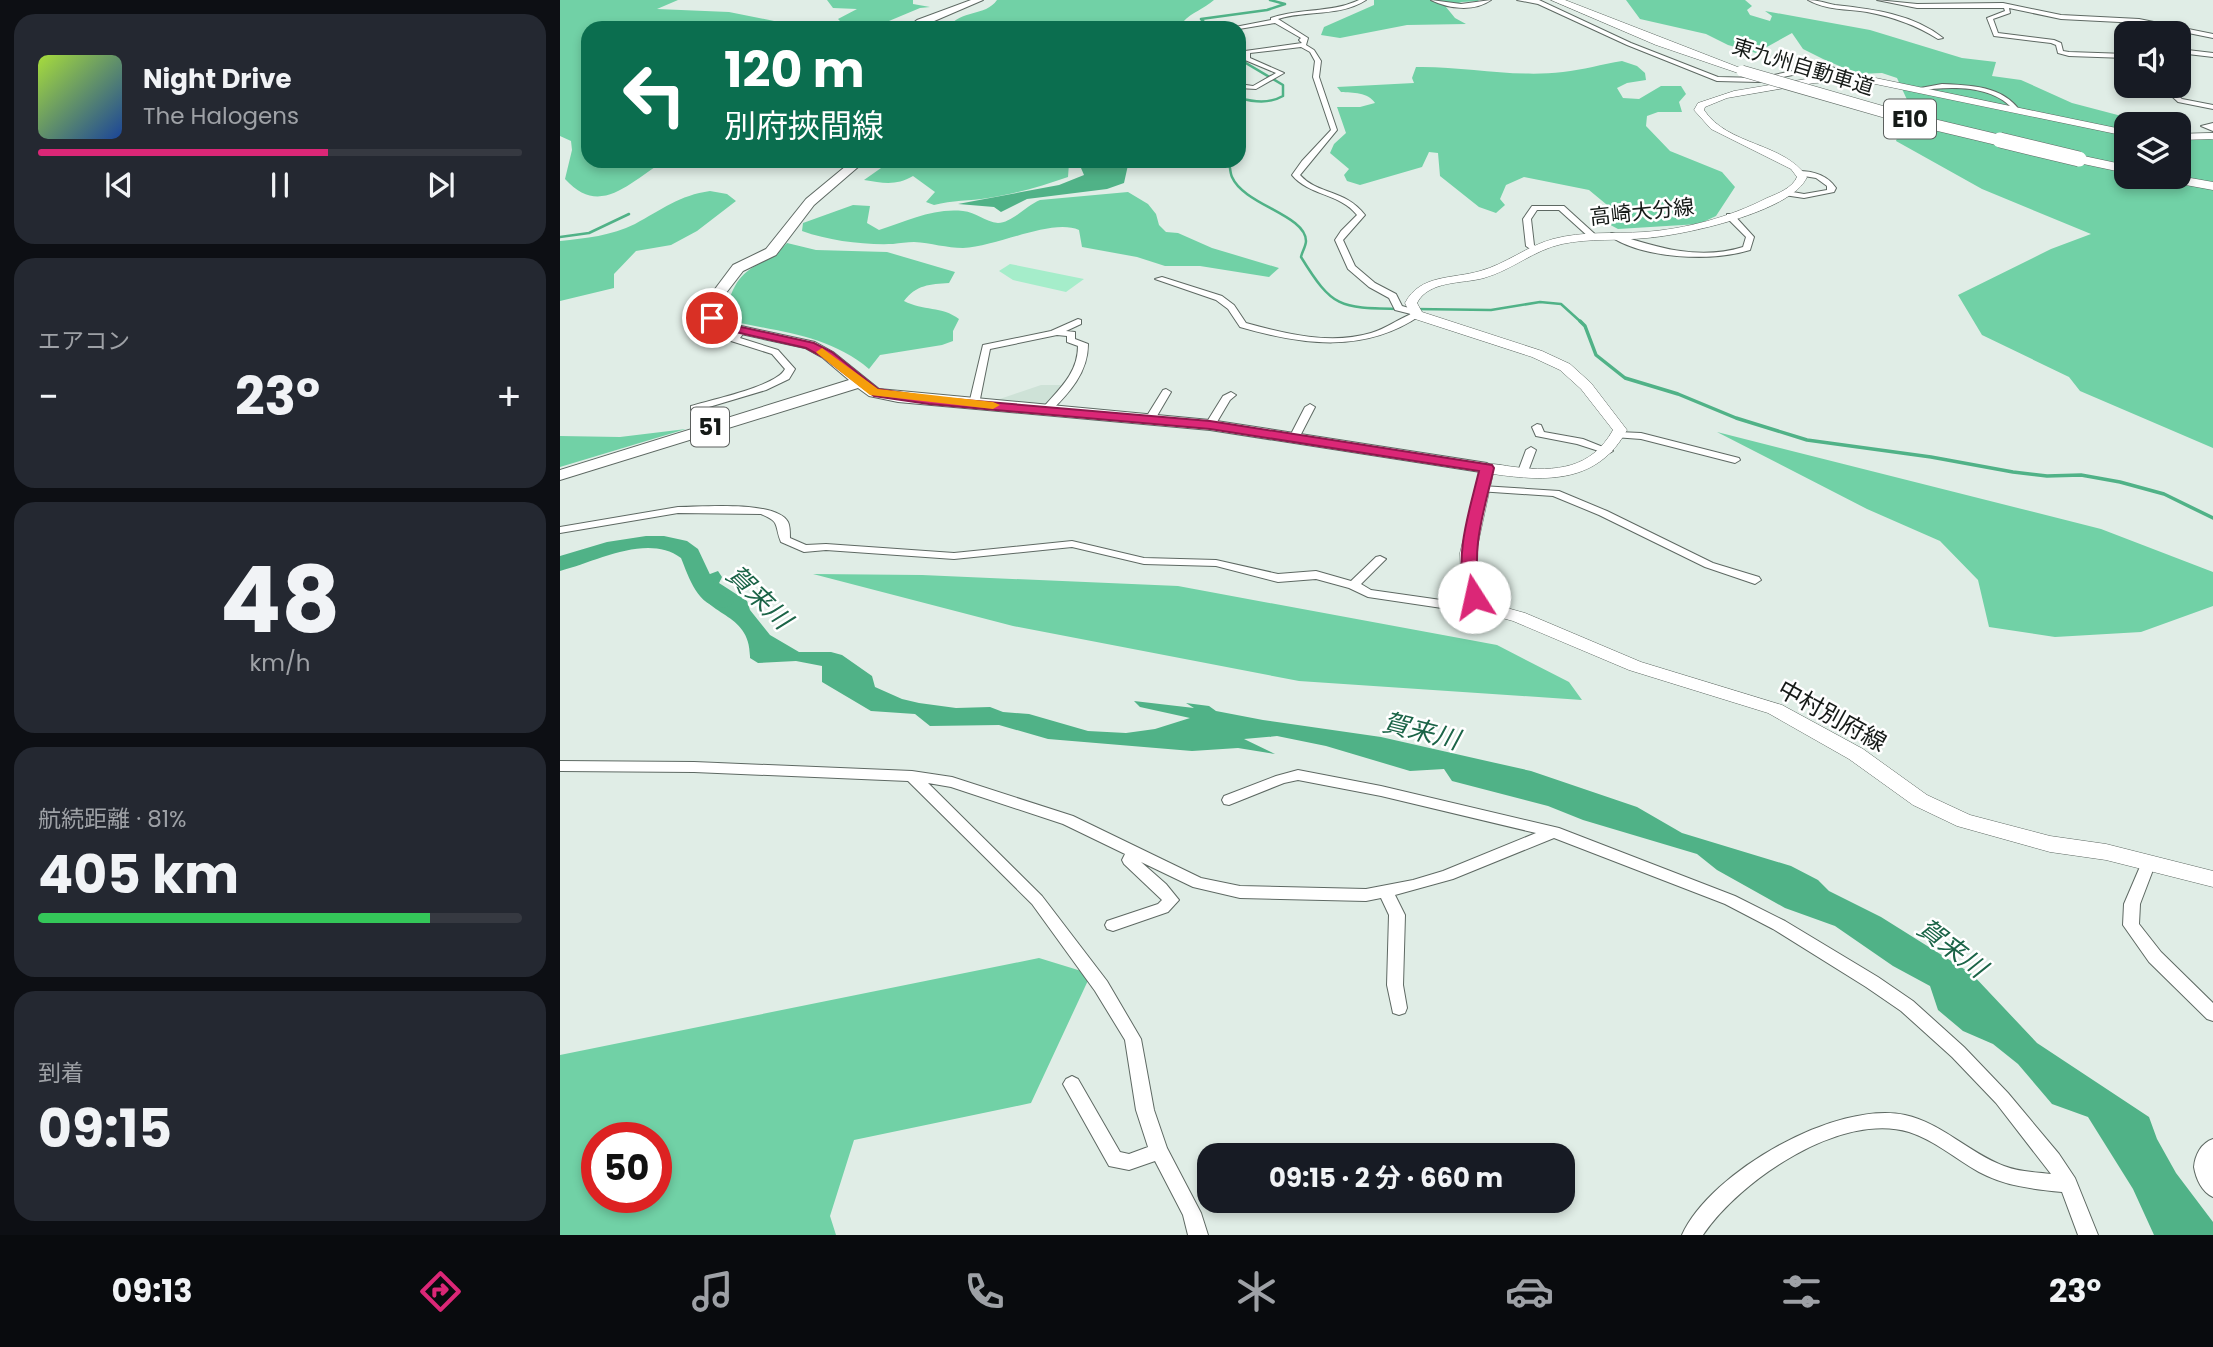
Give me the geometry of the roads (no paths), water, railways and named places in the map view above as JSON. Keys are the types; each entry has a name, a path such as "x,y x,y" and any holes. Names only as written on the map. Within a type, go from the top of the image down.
{"highway":[{"name":"東九州自動車道","path":"1556,0 1660,43 1898,116 2114,164"},
{"name":"東九州自動車道","path":"1567,0 1746,70"},
{"path":"2191,178 2213,184"},
{"path":"2191,181 2213,184"}],"main road":[{"path":"923,21 979,0"},
{"path":"1787,193 1800,184 1801,173 1786,161 1705,121 1699,110 1701,105 1726,94 1768,90 1809,79 1840,77 1868,79 2114,131"},
{"path":"2191,137 2213,136"},
{"path":"850,168 810,202 771,252 738,268 729,278 719,293 712,318 718,325 810,345 828,355 874,393 898,397 1210,425 1522,474 1541,475 1570,470 1608,451 1620,430 1580,379 1565,367 1537,354 1415,313"},
{"name":"高崎大分線","path":"1415,313 1413,298 1421,290 1437,283 1498,271 1552,243 1593,236 1671,232 1711,224 1787,193"},
{"name":"51","path":"560,475 860,382"},
{"path":"1483,607 1474,597 1469,579 1468,553 1487,468"},
{"name":"中村別府線","path":"1483,607 1519,617 1635,666 1775,709 1856,754 1920,800 1964,821 2050,844 2149,862 2213,879"}],"street":[{"path":"1276,21 1275,18 1288,14 1336,9 1363,0"},
{"path":"1434,0 1452,5 1475,5 1488,0"},
{"path":"1520,0 1537,1 1629,44 1717,79 1759,80 1822,67 1833,69 1840,77"},
{"path":"1811,0 1822,5 1863,10 1915,22 1940,38"},
{"path":"1880,0 1917,6 2007,3 2061,18 2139,21 2213,36"},
{"path":"1964,0 2007,3"},
{"path":"2007,3 2008,12 1990,18 1996,35 2052,41 2059,44 2060,52 2069,54 2114,56"},
{"path":"1246,26 1276,21 1306,38 1302,40 1303,45 1318,61 1316,77 1334,130 1328,140 1303,162 1297,178 1334,193 1356,207 1361,215 1343,231 1339,240 1351,267 1373,285 1393,296 1398,308 1415,313"},
{"path":"1246,87 1254,88 1281,74 1247,59 1247,52 1303,45"},
{"path":"2191,52 2213,55"},
{"path":"2177,98 2180,101 2213,107"},
{"path":"1787,193 1812,196 1831,190 1830,184 1818,176 1801,173"},
{"path":"1536,249 1530,246 1527,219 1535,208 1561,208 1593,236"},
{"path":"1612,236 1623,242 1682,253 1716,256 1735,253 1747,248 1749,237 1730,216"},
{"path":"1159,279 1219,299 1231,307 1242,325 1280,335 1321,339 1366,337 1415,313"},
{"path":"1057,333 1078,322"},
{"path":"695,408 763,388 786,377 790,369 775,352 734,338 740,331"},
{"path":"974,404 986,347 1057,333 1072,334 1070,340 1083,344 1083,356 1071,384 1046,410"},
{"path":"1150,419 1166,391"},
{"path":"1210,425 1226,397 1230,395"},
{"path":"1294,438 1310,407"},
{"path":"1537,427 1540,434 1579,441 1608,451"},
{"path":"1618,435 1641,436 1735,460"},
{"path":"1522,474 1531,450"},
{"path":"1482,489 1555,493 1603,513 1709,565 1755,580"},
{"path":"560,530 678,510 762,511 776,516 783,523 785,540 804,549 826,547 954,556 1072,544 1144,561 1216,563 1264,577 1316,575 1353,585 1368,593 1462,607 1483,607"},
{"path":"560,524 618,519"},
{"path":"1353,585 1380,559"},
{"path":"560,766 694,766 911,776 952,782 1068,820 1198,883 1240,892 1366,895 1448,875 1554,832"},
{"path":"1229,800 1298,775 1381,791 1554,832 1730,900 1779,925 1872,982 1907,1006 1958,1052 2002,1098 2053,1160 2068,1184 2088,1235"},
{"path":"911,776 1037,901 1101,986 1133,1039 1145,1110 1159,1152 1192,1213 1198,1235"},
{"path":"1113,925 1163,908 1171,900 1129,860 1134,851"},
{"path":"2149,862 2132,904 2131,925 2155,957 2213,1014"},
{"path":"1385,891 1396,915 1394,962 1399,1008"},
{"path":"1072,1084 1115,1160 1129,1162 1159,1152"},
{"path":"1692,1235 1703,1218 1733,1187 1769,1161 1800,1144 1845,1127 1884,1120 1903,1122 1927,1131 2002,1174 2068,1184"},
{"path":"2213,1147 2204,1156 2201,1165 2204,1177 2213,1188"}],"waterway":[{"path":"1203,21 1201,19 1267,10 1285,4 1270,0"},
{"path":"1246,63 1283,85 1283,96 1267,101 1246,99"},
{"path":"1230,168 1239,187 1296,224 1303,232 1306,243 1301,257 1331,296 1351,306 1400,309"},
{"path":"560,237 589,233 629,214"},
{"path":"1415,309 1491,310 1540,302 1561,304 1582,323"},
{"path":"1582,323 1596,355 1625,378 1807,440 1931,457 2013,472 2047,476 2081,475 2120,482 2164,494 2213,518"},
{"name":"賀来川","path":"560,564 607,549 646,542 679,546 690,554 695,562 702,584 722,601"}]}
